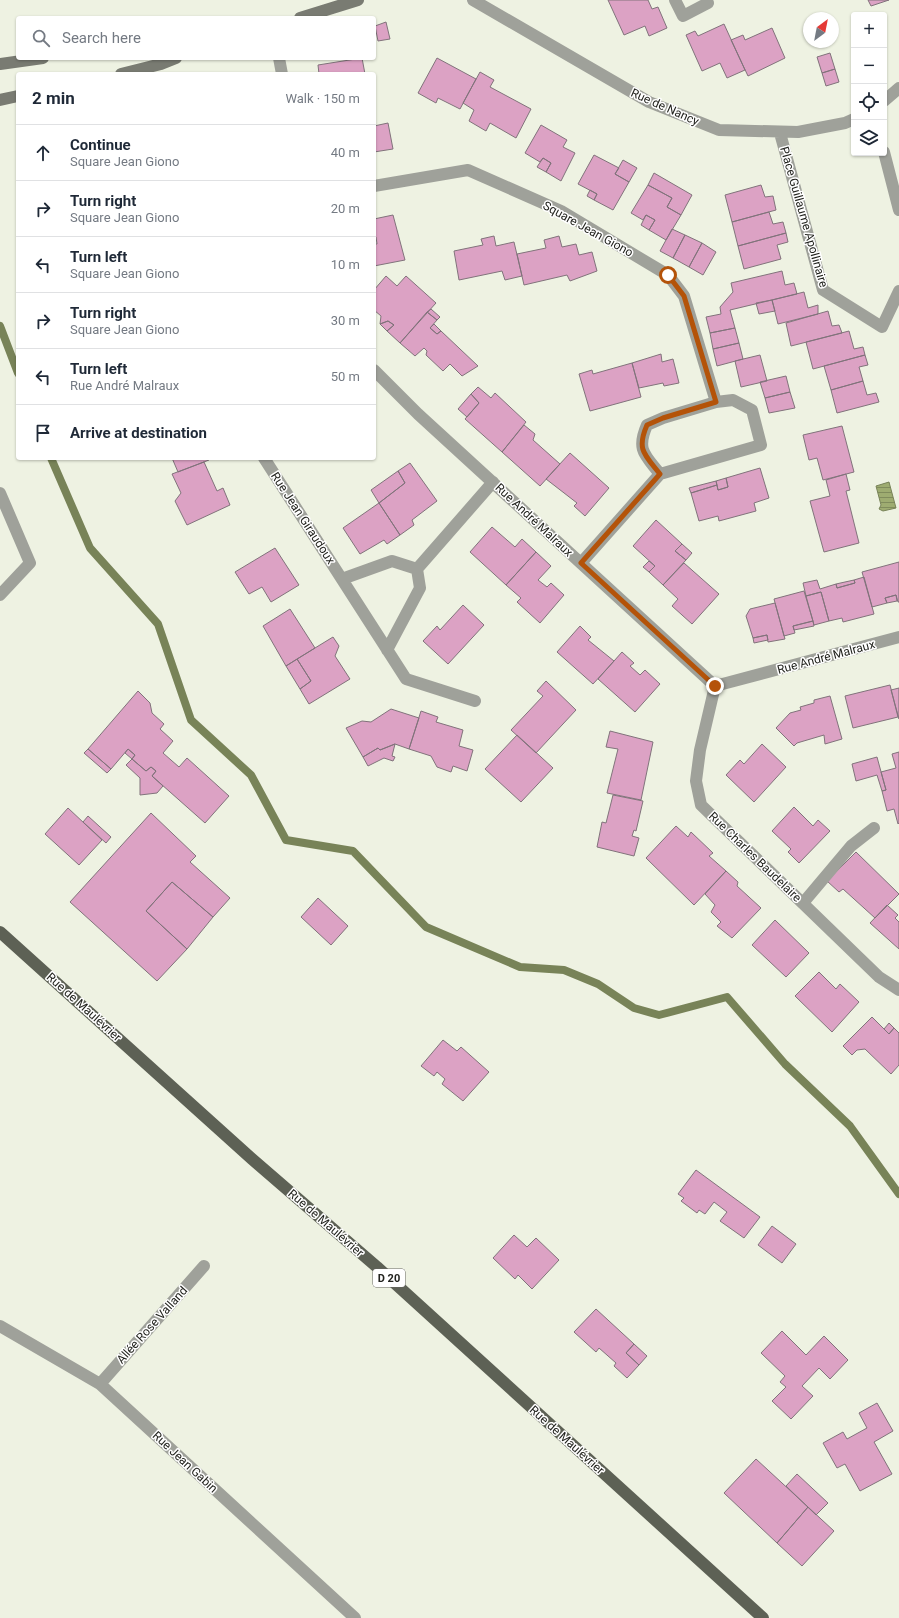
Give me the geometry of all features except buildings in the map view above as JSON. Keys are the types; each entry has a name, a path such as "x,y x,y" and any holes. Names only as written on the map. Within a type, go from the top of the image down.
{"main road":[{"name":"Rue de Maulévrier","path":"0,928 12,942"},
{"name":"Rue de Maulévrier","path":"0,932 252,1159 377,1267 763,1618"}],"street":[{"path":"306,16 358,0"},
{"name":"Rue de Nancy","path":"473,0 649,102 719,130 780,132 830,127 851,120"},
{"path":"675,0 682,16 708,3"},
{"path":"0,64 29,60"},
{"path":"129,72 171,60"},
{"path":"279,60 282,72"},
{"path":"887,98 899,88"},
{"path":"0,100 16,96"},
{"name":"Place Guillaume Apollinaire","path":"780,132 823,290 882,328 899,291"},
{"path":"885,156 899,210"},
{"name":"Square Jean Giono","path":"376,186 468,170 561,211 668,275 684,296 716,402"},
{"name":"Rue André Malraux","path":"376,372 418,414 715,686 899,638"},
{"path":"581,563 660,474 761,445 752,410 733,400 716,402 663,418 647,425 641,439 644,453 660,474"},
{"name":"Rue Jean Giraudoux","path":"265,460 406,679 475,701"},
{"path":"387,650 420,588 418,569 494,482"},
{"path":"0,493 30,563 0,595"},
{"path":"342,579 392,561 418,569"},
{"name":"Rue Charles Baudelaire","path":"715,686 700,750 696,781 701,805 879,977 899,990"},
{"path":"802,903 851,846 874,828"},
{"name":"Allée Rose Valland","path":"100,1384 204,1266"},
{"name":"Rue Jean Gabin","path":"0,1326 100,1384 355,1618"}],"shaded area":[{"path":"889,482 896,508 883,511 879,509 881,505 876,486"}],"waterway":[{"path":"0,326 16,368"},
{"path":"52,460 90,548 158,624 191,720 251,775 286,840 353,851 426,927 520,967 564,970 598,984 634,1008 659,1015 727,997 785,1064 850,1126 899,1194"}],"route":[{"path":"668,275 684,296 716,402 663,418 647,425 641,439 644,453 660,474 581,563 715,686"}]}
